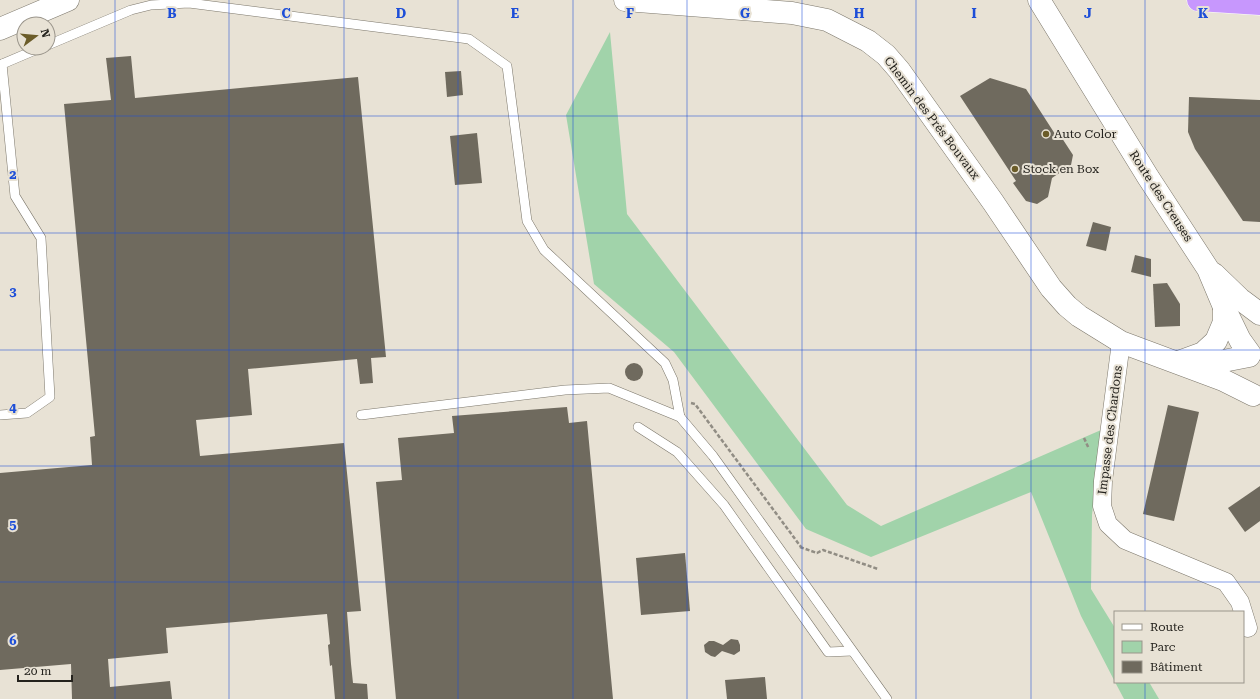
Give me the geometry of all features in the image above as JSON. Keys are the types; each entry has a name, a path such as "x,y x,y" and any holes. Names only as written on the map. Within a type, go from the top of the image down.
{"highway":[{"path":"1198,0 1260,4"}],"street":[{"path":"0,29 68,0"},
{"name":"Chemin des Prés Bouvaux","path":"625,0 792,13 827,20 868,41 886,55 899,70 994,202 1051,288 1067,306 1079,316 1121,342 1150,354"},
{"name":"Route des Creuses","path":"1039,0 1144,170 1208,268 1240,340 1253,351"},
{"name":"Route des Creuses","path":"1208,268 1240,299 1260,314"},
{"name":"Route des Creuses","path":"1181,361 1203,353 1216,341 1224,322 1224,306"},
{"name":"Impasse des Chardons","path":"1121,342 1103,481 1102,506 1108,524 1126,540 1226,582 1240,602 1243,611"},
{"path":"1150,354 1181,361 1208,364 1253,351"},
{"path":"1253,351 1246,370 1248,383 1257,399"},
{"path":"1150,354 1223,380 1257,399"},
{"name":"Impasse des Chardons","path":"1244,615 1248,628"}],"lane":[{"path":"56,42 131,10 151,6 189,3 470,39 507,66 527,221 544,250 665,363 673,380 680,417"},
{"path":"0,415 27,413 50,397 40,238 15,196 1,65 22,56"},
{"path":"361,415 565,390 609,388 680,417 714,456 887,699"},
{"path":"638,427 678,452 724,505 828,652 852,651"}],"path":[{"path":"677,400 695,404 801,547 817,553 822,550 878,569"},
{"path":"786,558 801,547"}],"green space":[{"path":"610,32 627,214 847,505 881,526 1101,430 1092,515 1091,589 1114,626 1114,680 1081,616 1031,492 871,557 806,529 674,352 594,284 566,115"},
{"path":"1116,683 1150,683 1159,699 1124,699"}],"building":[{"path":"131,56 135,98 358,77 386,357 371,358 373,383 360,384 357,359 248,369 252,415 196,420 200,456 344,443 361,611 347,612 351,664 353,683 367,684 368,699 335,699 332,665 330,666 328,645 330,644 327,614 166,628 168,653 108,659 110,687 170,681 172,699 72,699 71,664 0,670 0,473 92,465 90,437 95,436 64,104 111,100 106,58"},
{"path":"461,71 463,95 447,97 445,72"},
{"path":"990,78 1026,89 1055,134 1058,132 1073,155 1071,165 1052,178 1048,197 1037,204 1026,201 1013,183 1016,181 960,96"},
{"path":"1189,97 1260,100 1260,222 1243,221 1195,149 1188,132"},
{"path":"477,133 482,183 455,185 450,136"},
{"path":"1093,222 1111,227 1106,251 1086,246"},
{"path":"1135,255 1151,259 1151,277 1131,272"},
{"path":"1167,283 1180,304 1180,326 1155,327 1153,284"},
{"path":"634,363 640,366 643,372 640,378 634,381 628,378 625,372 628,366"},
{"path":"1168,405 1199,412 1174,521 1143,514"},
{"path":"567,407 569,423 587,421 613,699 396,699 376,482 402,480 398,438 454,433 452,416"},
{"path":"1260,486 1260,521 1245,532 1228,508"},
{"path":"685,553 690,611 641,615 636,558"},
{"path":"731,639 738,640 740,645 740,651 734,655 722,651 715,657 705,652 704,645 709,641 714,641 723,645"},
{"path":"765,677 767,699 727,699 725,680"}],"place":[{"name":"Auto Color","path":"1046,134"},
{"name":"Stock en Box","path":"1015,169"}]}
